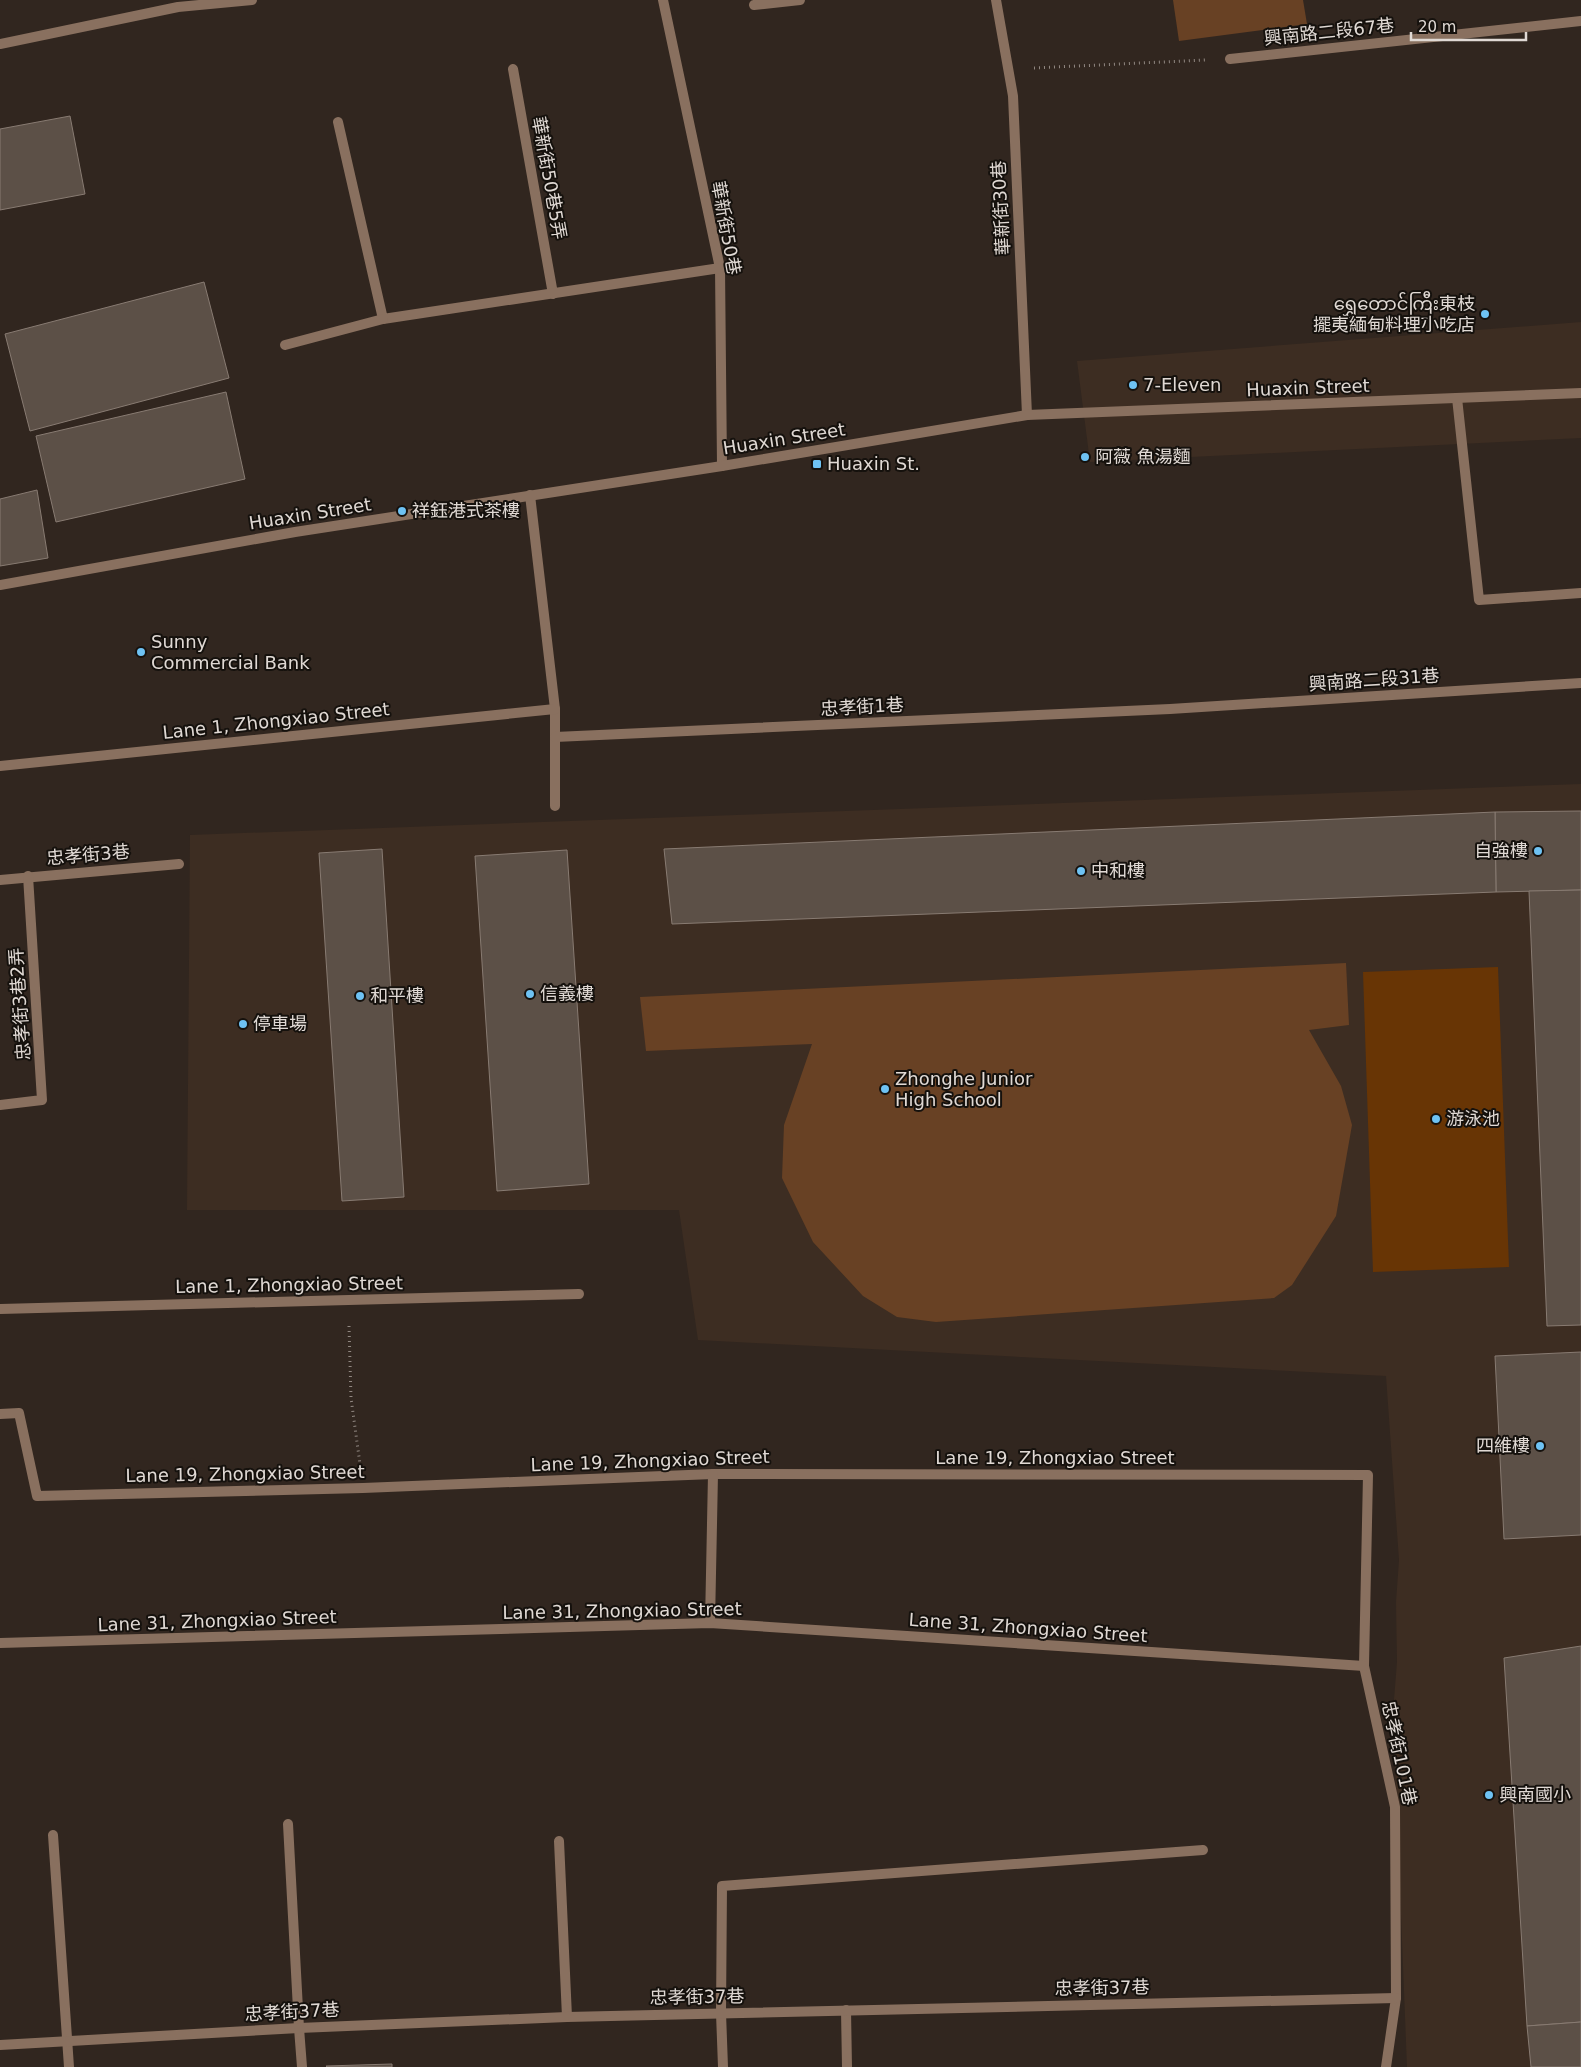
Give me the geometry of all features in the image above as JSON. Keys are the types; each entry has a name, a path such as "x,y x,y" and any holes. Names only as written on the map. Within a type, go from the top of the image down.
{"street":[{"path":"0,44 178,3 252,0"},
{"name":"華新街50巷","path":"663,0 720,268 722,466"},
{"path":"754,5 800,0"},
{"name":"華新街30巷","path":"996,0 1013,96 1027,415"},
{"name":"興南路二段67巷","path":"1230,59 1581,21"},
{"name":"華新街50巷5弄","path":"513,69 553,294"},
{"path":"338,122 383,319"},
{"path":"284,345 383,319 720,268"},
{"name":"Huaxin Street","path":"0,586 295,532 722,466 1027,415 1581,393"},
{"path":"1457,398 1479,600 1581,593"},
{"path":"530,495 555,709 555,806"},
{"name":"興南路二段31巷","path":"1170,709 1581,684"},
{"name":"Lane 1, Zhongxiao Street","path":"0,766 555,709"},
{"name":"忠孝街1巷","path":"555,738 1170,709"},
{"name":"忠孝街3巷","path":"0,880 179,864"},
{"name":"忠孝街3巷2弄","path":"0,1105 42,1100 28,876"},
{"name":"Lane 1, Zhongxiao Street","path":"0,1309 579,1294"},
{"name":"Lane 19, Zhongxiao Street","path":"0,1414 19,1413 37,1496 363,1488 713,1474 1368,1476"},
{"path":"710,1623 713,1474"},
{"name":"忠孝街101巷","path":"1368,1476 1364,1666 1395,1807 1396,1998 1386,2067"},
{"name":"Lane 31, Zhongxiao Street","path":"0,1643 710,1623 1364,1666"},
{"path":"288,1824 298,2028 302,2067"},
{"path":"53,1835 69,2067"},
{"path":"559,1840 567,2017"},
{"path":"723,2067 721,2013 722,1886 1204,1850"},
{"name":"忠孝街37巷","path":"0,2045 298,2028 567,2017 1396,1998"},
{"path":"846,2010 847,2067"}],"path":[{"path":"1010,75 1038,67 1230,59"},
{"path":"348,1300 351,1398 363,1488"}],"shaded area":[{"path":"1173,0 1303,0 1307,24 1179,41"},
{"path":"1581,322 1581,438 1090,462 1077,361"},
{"name":"Zhonghe Junior High School","path":"1581,784 1581,2067 1407,2067 1393,1712 1397,1662 1396,1602 1399,1560 1386,1376 698,1340 679,1210 187,1210 190,835"},
{"path":"1346,963 1349,1025 1309,1030 1341,1086 1352,1125 1336,1216 1292,1285 1274,1298 936,1322 897,1317 863,1296 813,1242 782,1178 784,1125 812,1044 646,1051 640,997"},
{"name":"游泳池","path":"1498,967 1509,1267 1373,1272 1363,972"}],"building":[{"path":"70,116 85,194 0,210 0,129"},
{"path":"204,282 229,378 30,431 5,334"},
{"path":"226,392 245,479 56,522 36,436"},
{"path":"37,490 48,558 0,566 0,499"},
{"name":"自強樓","path":"1581,811 1581,890 1496,892 1495,812"},
{"name":"中和樓","path":"1495,812 1496,892 672,924 664,849"},
{"name":"和平樓","path":"382,849 404,1197 342,1201 319,853"},
{"name":"信義樓","path":"567,850 589,1184 497,1191 475,856"},
{"path":"1581,890 1581,1325 1547,1326 1529,891"},
{"name":"四維樓","path":"1581,1352 1581,1535 1504,1539 1495,1356"},
{"path":"1581,1646 1581,2022 1527,2026 1504,1658"},
{"path":"1581,2022 1581,2067 1531,2067 1527,2026"},
{"path":"392,2064 392,2067 326,2066"}],"place":[{"name":"ရွှေတောင်ကြီး東枝 擺夷緬甸料理小吃店","path":"1485,314"},
{"name":"7-Eleven","path":"1133,385"},
{"name":"阿薇 魚湯麵","path":"1085,457"},
{"name":"Huaxin St.","path":"817,464"},
{"name":"祥鈺港式茶樓","path":"402,511"},
{"name":"Sunny Commercial Bank","path":"141,652"},
{"name":"自強樓","path":"1538,851"},
{"name":"中和樓","path":"1081,871"},
{"name":"信義樓","path":"530,994"},
{"name":"和平樓","path":"360,996"},
{"name":"停車場","path":"243,1024"},
{"name":"Zhonghe Junior High School","path":"885,1089"},
{"name":"游泳池","path":"1436,1119"},
{"name":"四維樓","path":"1540,1446"},
{"name":"興南國小","path":"1489,1795"}]}
